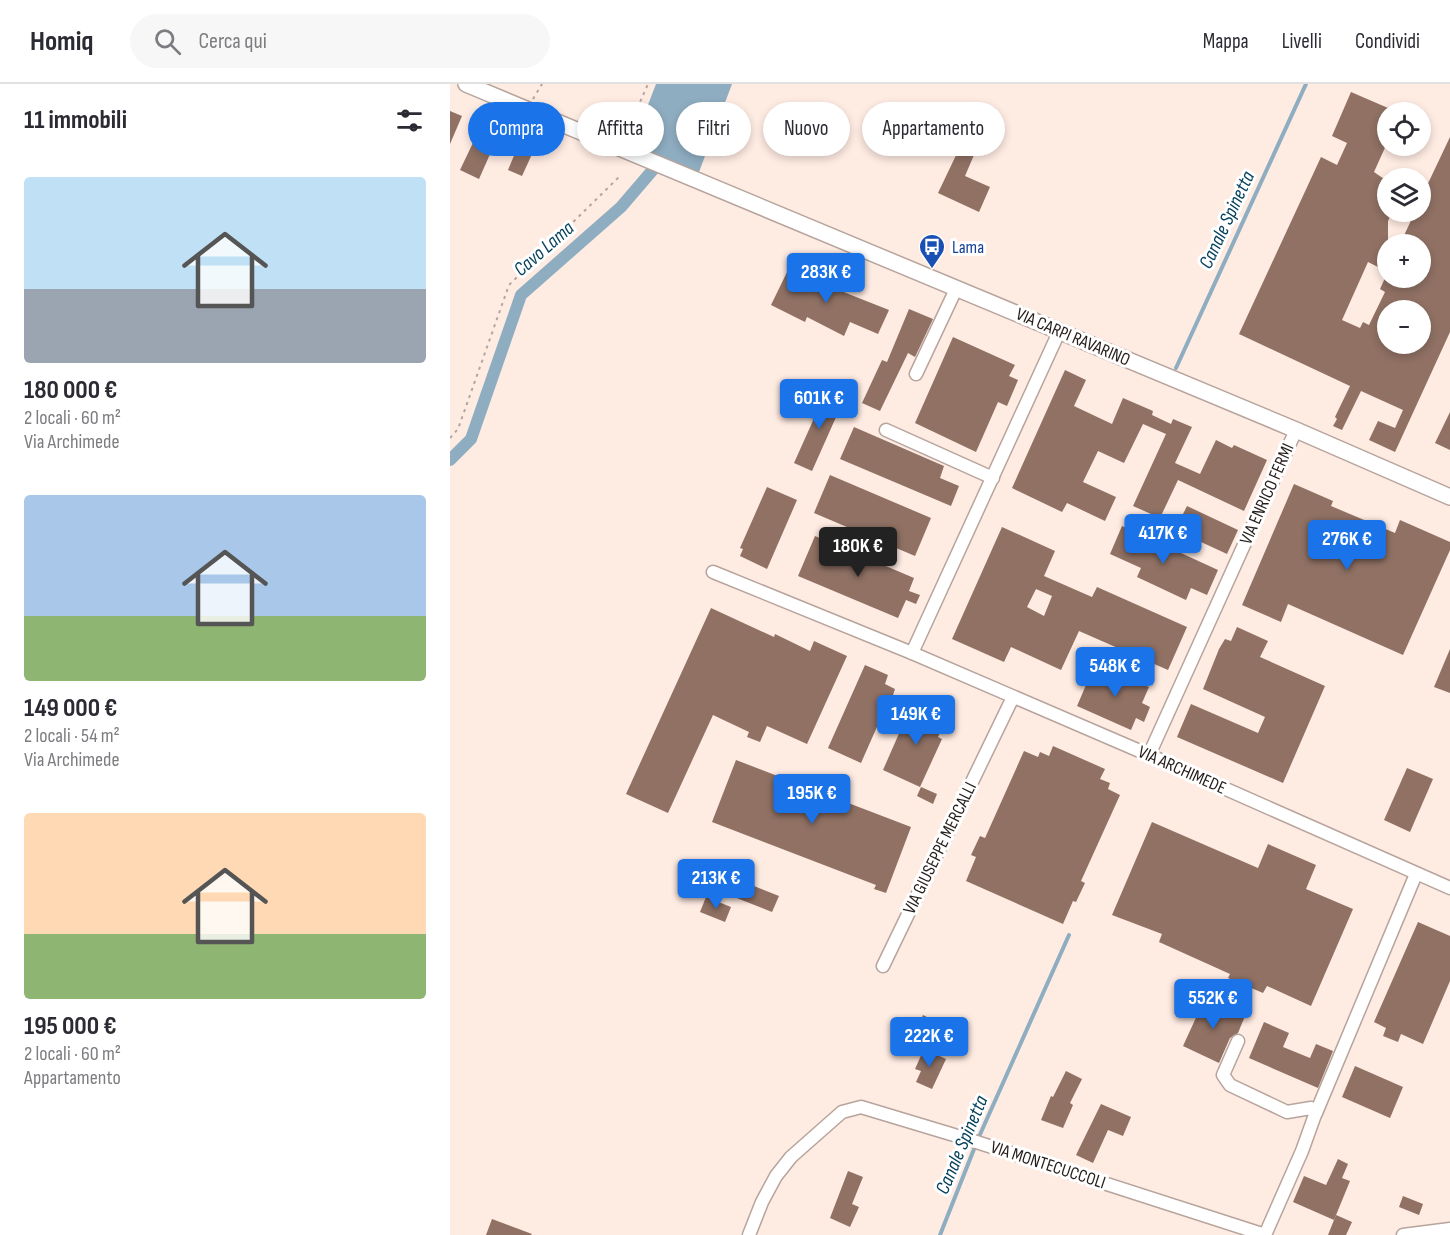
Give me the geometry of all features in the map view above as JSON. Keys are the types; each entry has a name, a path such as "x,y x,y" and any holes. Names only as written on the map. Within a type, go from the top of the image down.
{"main road":[{"name":"VIA CARPI RAVARINO","path":"466,84 577,128"},
{"name":"VIA CARPI RAVARINO","path":"644,156 695,180 1296,430 1450,497"}],"street":[{"path":"916,374 956,288"},
{"path":"912,653 1059,332"},
{"path":"886,430 993,478"},
{"name":"VIA ENRICO FERMI","path":"1149,755 1296,430"},
{"name":"VIA ARCHIMEDE","path":"713,572 912,653 1450,888"},
{"name":"VIA GIUSEPPE MERCALLI","path":"883,966 1012,698"},
{"path":"1265,1235 1416,874"},
{"path":"1238,1041 1223,1075 1230,1085 1287,1112 1311,1108 1316,1113"},
{"name":"VIA MONTECUCCOLI","path":"749,1235 762,1202 776,1176 791,1157 842,1112 861,1107 975,1141 1265,1235"},
{"path":"1403,1235 1450,1229"}],"path":[{"path":"641,102 648,84"},
{"path":"450,438 458,429 509,285 621,175"}],"water":[{"path":"656,84 732,84 725,102 676,102 676,156 705,156 699,172 658,156 664,156 664,102 649,102"}],"building":[{"path":"1351,92 1377,103 1377,156 1381,156 1374,172 1377,174 1377,222 1388,222 1388,234 1377,234 1377,266 1368,262 1342,320 1360,328 1363,322 1369,325 1377,308 1377,354 1431,354 1431,300 1381,300 1385,292 1380,289 1431,288 1431,234 1405,234 1410,222 1431,222 1431,177 1450,137 1450,332 1395,452 1369,440 1378,421 1395,428 1403,410 1361,391 1342,430 1333,426 1350,386 1239,334 1321,157 1337,165 1347,143 1332,136"},
{"path":"450,111 462,116 450,144"},
{"path":"468,153 468,156 489,156 479,179 460,170"},
{"path":"514,156 531,156 522,176 508,170"},
{"path":"956,156 974,156 965,176 990,187 979,212 938,193"},
{"path":"790,266 841,291 889,310 878,334 850,322 844,336 807,317 805,322 771,305"},
{"path":"909,309 933,319 915,357 908,353 880,411 862,403 882,360 887,362"},
{"path":"953,337 1015,365 1009,376 1018,380 1007,406 998,402 976,452 915,423"},
{"path":"1065,370 1086,380 1074,406 1112,424 1123,398 1153,411 1152,415 1171,424 1173,419 1192,427 1175,463 1200,474 1216,440 1232,448 1234,445 1267,460 1244,511 1178,480 1160,518 1133,506 1166,434 1143,424 1124,463 1098,451 1083,482 1116,497 1105,521 1067,503 1062,512 1012,488"},
{"path":"827,390 845,397 812,471 794,463 816,414 812,412 817,403 821,405"},
{"path":"1450,412 1450,450 1435,443"},
{"path":"854,427 944,466 940,478 959,486 951,506 840,459"},
{"path":"830,475 931,518 915,556 814,513"},
{"path":"1294,484 1333,501 1331,506 1395,533 1400,520 1450,542 1450,550 1403,655 1288,604 1281,622 1242,605"},
{"path":"767,487 797,500 767,569 740,556 743,549 740,548"},
{"path":"1187,506 1238,530 1227,554 1175,530"},
{"path":"1122,526 1218,570 1207,595 1191,588 1186,600 1137,577 1141,568 1110,554"},
{"path":"1002,527 1055,551 1044,576 1092,597 1097,587 1187,627 1168,670 1079,631 1061,670 1011,647 1004,662 952,639","holes":["1036,589 1052,596 1044,616 1027,607"]},
{"path":"815,536 914,578 909,591 920,595 916,604 906,600 898,618 798,576"},
{"path":"711,608 810,651 814,641 847,656 807,744 767,726 760,742 747,737 749,732 713,715 668,813 626,794"},
{"path":"1237,627 1268,641 1260,657 1325,686 1283,783 1177,737 1191,704 1258,733 1265,717 1203,689 1219,649 1225,639 1231,641"},
{"path":"1450,649 1450,693 1434,687"},
{"path":"1095,664 1149,687 1142,703 1150,707 1144,722 1136,718 1131,730 1077,706"},
{"path":"865,665 888,675 885,684 895,689 884,722 880,720 861,763 828,748"},
{"path":"912,704 946,719 938,737 942,739 920,787 883,770"},
{"path":"1053,746 1105,769 1100,779 1110,783 1108,789 1120,795 1081,881 1085,883 1076,902 1073,901 1063,924 966,881 976,857 971,855 980,836 985,838 1024,751 1038,757 1040,752 1049,756"},
{"path":"736,760 911,827 886,893 874,889 876,885 712,822"},
{"path":"1407,768 1433,779 1410,832 1384,820"},
{"path":"921,787 937,794 933,804 917,796"},
{"path":"1152,822 1258,868 1268,844 1316,865 1306,889 1353,909 1311,1006 1267,986 1263,993 1228,978 1230,974 1159,942 1162,934 1112,915"},
{"path":"736,879 779,896 772,912 729,895"},
{"path":"706,897 731,907 725,922 700,912"},
{"path":"1418,922 1450,936 1450,981 1423,1044 1401,1034 1398,1042 1383,1036 1386,1028 1374,1022"},
{"path":"1205,998 1245,1016 1238,1033 1230,1038 1219,1063 1183,1046"},
{"path":"923,1015 941,1024 932,1046 907,1033 915,1017 921,1020"},
{"path":"1264,1022 1289,1033 1283,1047 1310,1058 1316,1044 1333,1051 1318,1088 1249,1058"},
{"path":"924,1049 946,1059 932,1089 916,1082 921,1071 915,1069"},
{"path":"1355,1066 1403,1087 1390,1118 1342,1097"},
{"path":"1066,1071 1082,1079 1070,1103 1073,1105 1063,1128 1041,1120 1051,1096 1053,1097"},
{"path":"1101,1104 1131,1117 1123,1136 1108,1130 1093,1163 1076,1155"},
{"path":"1338,1159 1348,1164 1342,1178 1350,1181 1334,1220 1293,1202 1304,1176 1326,1185"},
{"path":"848,1171 863,1177 852,1204 859,1207 850,1227 830,1218"},
{"path":"1403,1196 1423,1204 1419,1215 1399,1207"},
{"path":"1336,1215 1352,1222 1346,1235 1328,1235"},
{"path":"492,1219 532,1234 486,1235"}],"waterway":[{"name":"Canale Spinetta","path":"1176,368 1306,84"},
{"name":"Cavo Lama","path":"450,460 471,439 521,295 621,207 663,158"},
{"name":"Canale Spinetta","path":"940,1235 978,1139 1069,935"}],"place":[{"name":"Lama","path":"932,270"}]}
